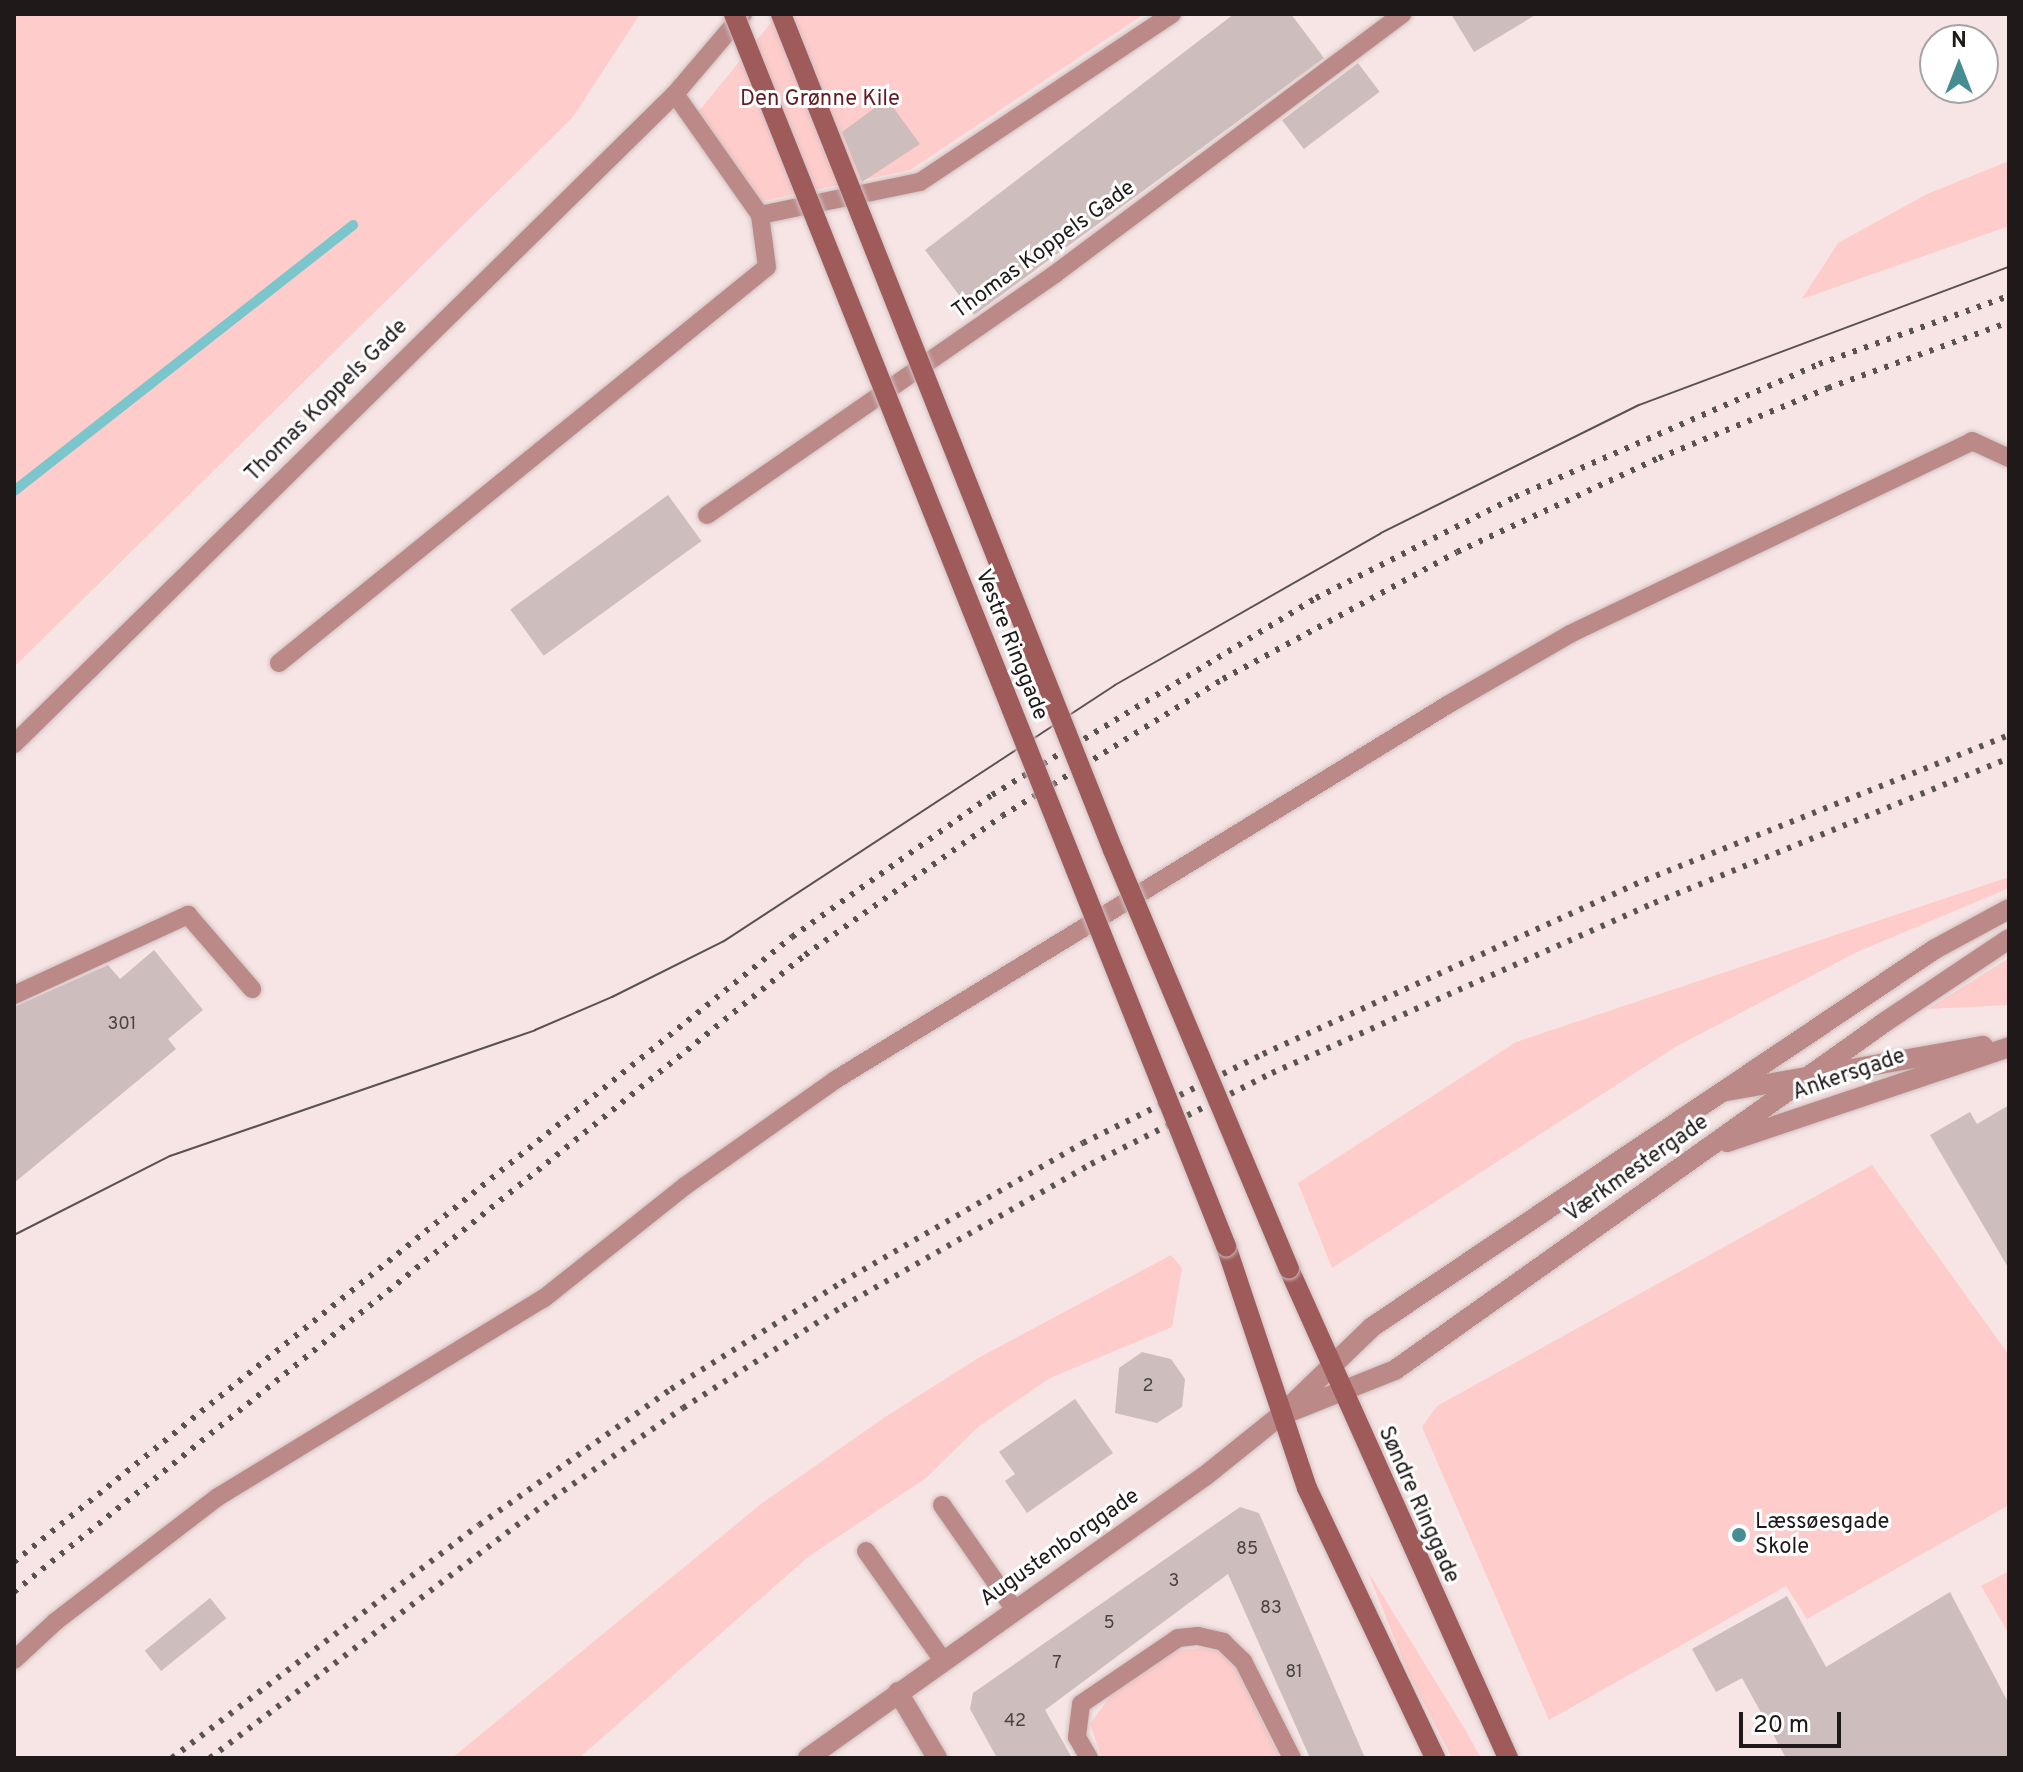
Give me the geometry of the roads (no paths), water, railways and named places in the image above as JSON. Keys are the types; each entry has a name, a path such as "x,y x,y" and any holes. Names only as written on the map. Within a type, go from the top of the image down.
{"main road":[{"name":"Vestre Ringgade","path":"734,14 1242,1294 1281,1415"},
{"name":"Vestre Ringgade","path":"781,14 1113,850 1289,1269"},
{"name":"Søndre Ringgade","path":"1289,1269 1330,1367 1508,1758"},
{"path":"1281,1415 1307,1488 1435,1758"}],"street":[{"name":"Værkmestergade","path":"1330,1367 1372,1327 1719,1092 1935,949 2009,909"},
{"name":"Værkmestergade","path":"1281,1415 1395,1370 1807,1077 2009,939"},
{"name":"Ankersgade","path":"1719,1092 2009,1045"},
{"name":"Ankersgade","path":"1704,1150 2009,1045"},
{"name":"Augustenborggade","path":"808,1758 1281,1415 1330,1367"},
{"path":"898,1692 937,1758"}],"lane":[{"name":"Thomas Koppels Gade","path":"14,744 675,94 743,14"},
{"path":"760,215 920,182 1172,14"},
{"name":"Thomas Koppels Gade","path":"707,515 1055,274 1403,14"},
{"path":"279,663 767,267 760,215 675,94"},
{"path":"14,1660 55,1622 218,1497 543,1299 685,1186 835,1080 1449,704 1570,634 1972,441 2009,458"},
{"path":"14,995 188,915 252,989"},
{"path":"942,1505 1015,1610"},
{"path":"866,1551 942,1659"},
{"path":"1089,1758 1077,1737 1081,1704 1178,1638 1198,1636 1223,1642 1243,1661 1292,1758"}],"waterway":[{"path":"14,491 353,225"}],"tram line":[{"path":"14,1235 170,1156 535,1030 612,997 724,941 1115,685 1381,533 1639,405 2009,267"}],"railway":[{"path":"14,1562 792,937 992,795 1316,598 1515,497 1819,364 2009,296"},
{"path":"14,1592 805,955 1002,816 1223,679 1457,552 1659,458 1828,388 2009,322"},
{"path":"172,1758 479,1525 671,1389 842,1282 1083,1143 1263,1054 1645,880 2009,735"},
{"path":"210,1758 553,1498 683,1408 843,1306 1091,1164 1272,1073 1654,903 2009,758"}],"place":[{"name":"Læssøesgade Skole","path":"1739,1535"}],"park label":[{"name":"Den Grønne Kile","path":"820,100"}]}
